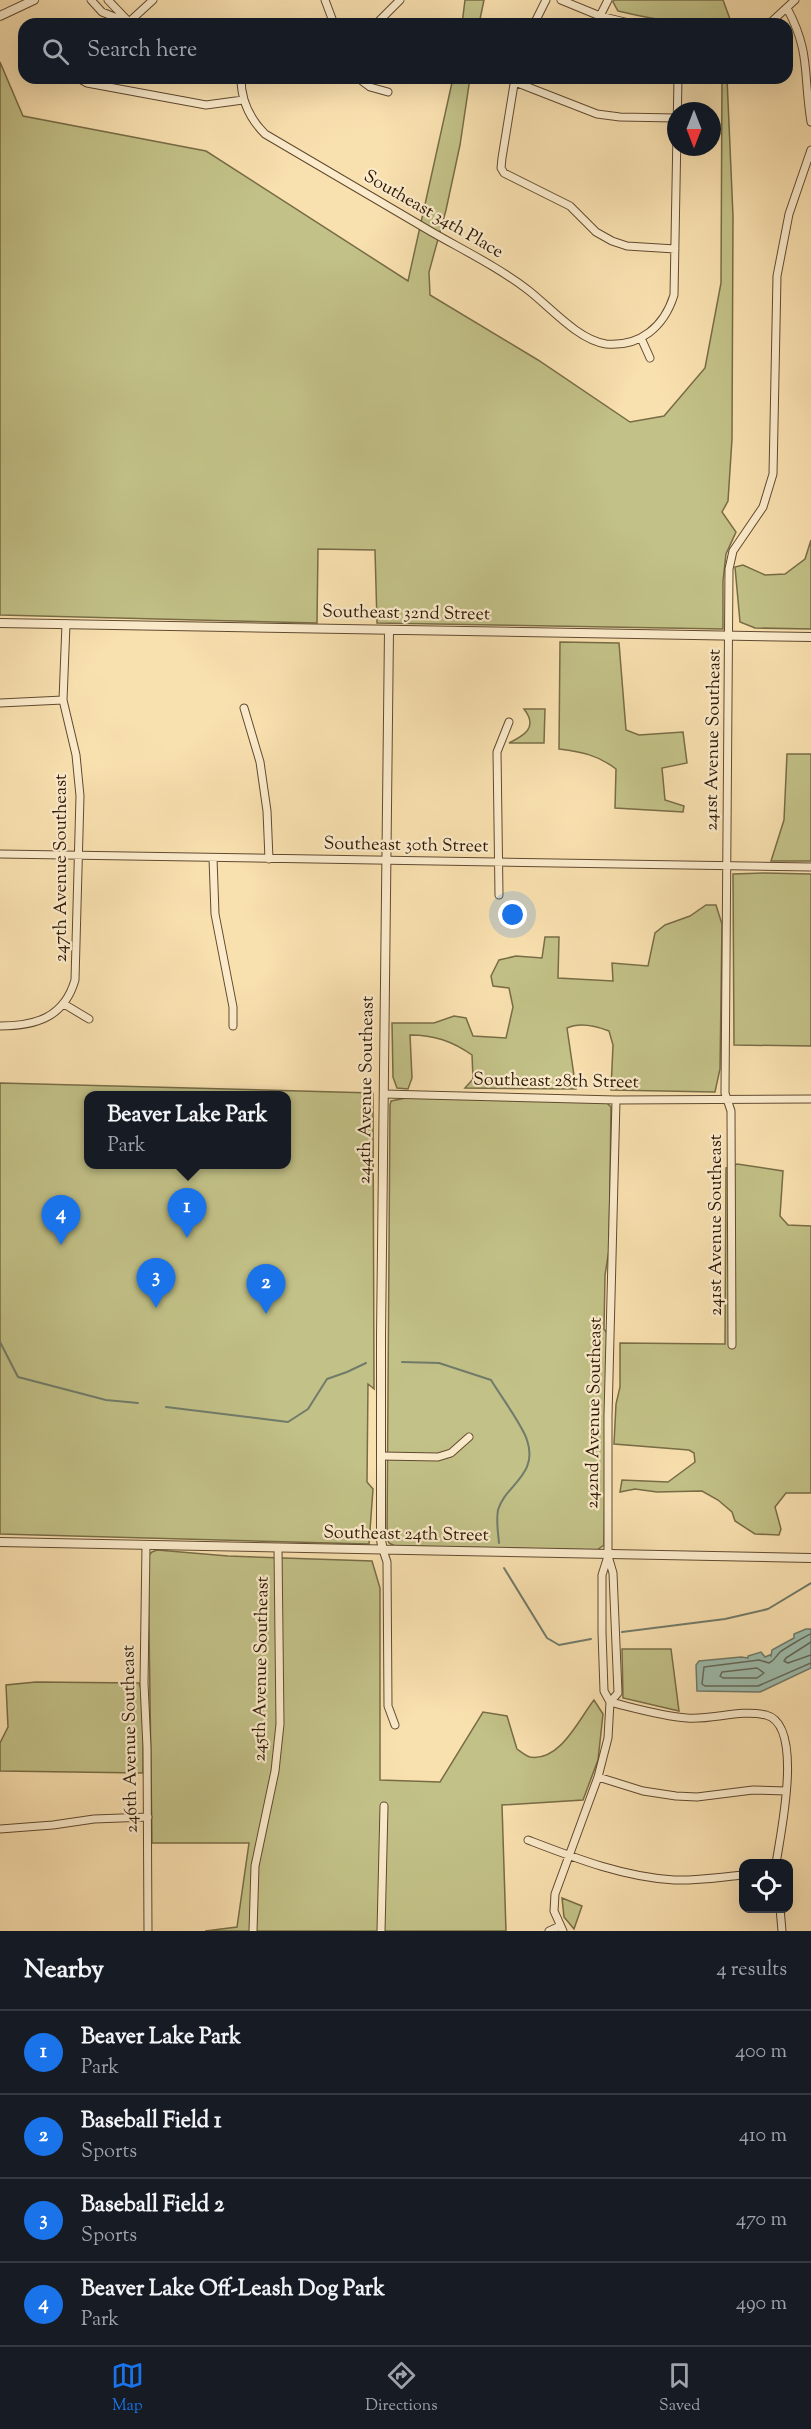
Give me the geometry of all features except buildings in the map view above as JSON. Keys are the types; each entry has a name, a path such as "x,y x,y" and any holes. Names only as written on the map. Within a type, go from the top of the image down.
{"street":[{"path":"0,16 34,0"},
{"path":"91,0 102,12 118,18"},
{"path":"108,0 126,18"},
{"path":"136,18 153,0"},
{"path":"325,0 332,18"},
{"path":"382,18 400,0"},
{"path":"537,18 546,0"},
{"path":"561,0 608,18"},
{"path":"600,16 608,0"},
{"path":"776,18 795,0"},
{"path":"787,8 796,21 808,49 808,101 811,122"},
{"path":"92,84 207,105 243,100"},
{"name":"Southeast 34th Place","path":"242,84 243,100 249,115 265,134 516,280 581,334 606,344 640,339"},
{"path":"366,84 388,92"},
{"path":"514,84 501,168 509,177 570,206 596,232 612,241 627,246 675,249"},
{"path":"525,84 597,114 667,118"},
{"path":"677,102 678,84"},
{"name":"241st Avenue Southeast","path":"732,1345 731,1111 726,1093 729,580 733,551 763,507 773,474 777,276 789,214 811,150"},
{"path":"650,357 640,339 662,322 670,306 675,282 676,156"},
{"name":"Southeast 32nd Street","path":"0,622 811,637"},
{"name":"247th Avenue Southeast","path":"64,1004 72,989 77,963 78,855 78,773 63,700 66,624"},
{"name":"244th Avenue Southeast","path":"383,1550 381,1456 389,630"},
{"path":"0,704 63,700"},
{"path":"244,708 260,762 267,811 269,859"},
{"path":"498,895 496,752 509,722"},
{"name":"Southeast 30th Street","path":"0,854 811,867"},
{"path":"213,858 215,914 233,1007 233,1026"},
{"path":"0,1026 19,1026 42,1021 64,1004 89,1019"},
{"name":"Southeast 28th Street","path":"384,1094 616,1100 811,1099"},
{"name":"242nd Avenue Southeast","path":"549,1931 562,1929 554,1911 555,1894 598,1777 608,1738 610,1702 604,1691 602,1575 608,1556 611,1270 616,1100"},
{"path":"381,1456 438,1457 451,1453 469,1437"},
{"name":"Southeast 24th Street","path":"0,1542 608,1556 811,1558"},
{"name":"246th Avenue Southeast","path":"146,1546 144,1683 147,1699 148,1931"},
{"name":"245th Avenue Southeast","path":"253,1931 255,1866 275,1771 280,1724 278,1549"},
{"path":"383,1550 387,1562 388,1706 396,1725"},
{"name":"242nd Avenue Southeast","path":"608,1556 613,1573 618,1693 610,1702"},
{"path":"610,1702 689,1719 757,1715 770,1717 777,1723 788,1757 786,1791 777,1859"},
{"path":"598,1777 643,1791 676,1796 708,1796 753,1790 786,1791"},
{"path":"381,1931 384,1806"},
{"path":"0,1829 148,1816"},
{"path":"528,1840 614,1870 655,1878 693,1880 739,1875"},
{"path":"780,1913 782,1931"}],"shaded area":[{"path":"465,0 484,0 480,18 463,18"},
{"path":"614,0 723,0 730,18 651,18 618,11"},
{"path":"0,62 23,116 206,151 408,281 452,84 469,84 460,145 446,210 429,272 430,295 538,360 630,422 664,416 705,368 721,283 722,84 727,84 733,216 732,439 728,501 722,512 736,532 726,554 723,581 723,629 377,623 375,550 318,549 317,623 0,615"},
{"path":"811,540 811,629 755,628 740,622 735,567 743,565 765,575 785,574 805,559"},
{"path":"560,642 619,643 626,730 639,735 683,732 687,763 662,768 665,800 684,806 683,812 615,808 616,769 603,760 589,755 559,749"},
{"path":"524,709 545,709 544,743 509,743 524,734 530,726"},
{"path":"787,754 811,754 811,861 771,861 784,820"},
{"path":"733,874 811,874 811,1046 734,1045"},
{"path":"706,905 716,905 722,924 720,1069 715,1092 611,1090 613,1045 609,1031 583,1025 567,1028 576,1089 465,1088 473,1079 472,1055 443,1040 410,1035 412,1078 408,1089 397,1088 393,1077 392,1023 434,1023 454,1016 466,1018 473,1036 506,1038 513,1007 509,988 493,986 491,976 499,960 516,956 542,958 545,937 559,937 558,978 613,981 612,963 648,966 655,933 665,925 690,916"},
{"path":"0,1083 373,1093 374,1389 368,1384 367,1482 373,1489 369,1544 0,1534"},
{"path":"406,1098 605,1101 611,1107 609,1250 605,1275 604,1329 607,1333 604,1545 597,1550 395,1546 389,1543 387,1538 390,1105 391,1101"},
{"path":"737,1164 783,1171 780,1216 788,1225 811,1226 811,1493 786,1493 775,1507 781,1529 779,1535 755,1534 735,1521 732,1512 718,1500 702,1491 657,1492 635,1489 620,1492 622,1480 668,1482 695,1462 694,1453 689,1450 614,1444 616,1404 620,1387 620,1343 725,1344 726,1168"},
{"path":"157,1550 228,1556 372,1561 380,1588 380,1780 440,1782 483,1712 507,1716 517,1749 530,1757 541,1757 551,1753 568,1738 594,1700 603,1714 598,1760 583,1800 502,1805 506,1931 205,1931 237,1927 249,1843 152,1843 148,1556"},
{"path":"622,1649 671,1649 679,1711 623,1698"},
{"path":"36,1682 139,1683 144,1697 143,1773 0,1771 0,1743 8,1727 6,1685"},
{"path":"562,1898 582,1906 574,1929 564,1917"}],"water":[{"path":"811,1629 811,1668 760,1692 697,1691 696,1665 699,1661 748,1658 748,1656 761,1652 765,1657 771,1656 772,1650 794,1638 794,1634"}],"waterway":[{"path":"0,1342 18,1377 106,1400 138,1403"},
{"path":"402,1362 439,1363 491,1380 521,1427 527,1440 529,1462 498,1510 499,1543"},
{"path":"166,1407 288,1422 308,1409 327,1379 366,1363"},
{"path":"504,1568 547,1638 559,1645 591,1639"},
{"path":"622,1632 725,1619 768,1609 811,1583"}],"place":[{"name":"Beaver Lake Park","path":"187,1238"},
{"name":"Beaver Lake Off-Leash Dog Park","path":"61,1245"},
{"name":"Baseball Field 2","path":"156,1308"},
{"name":"Baseball Field 1","path":"266,1314"}]}
